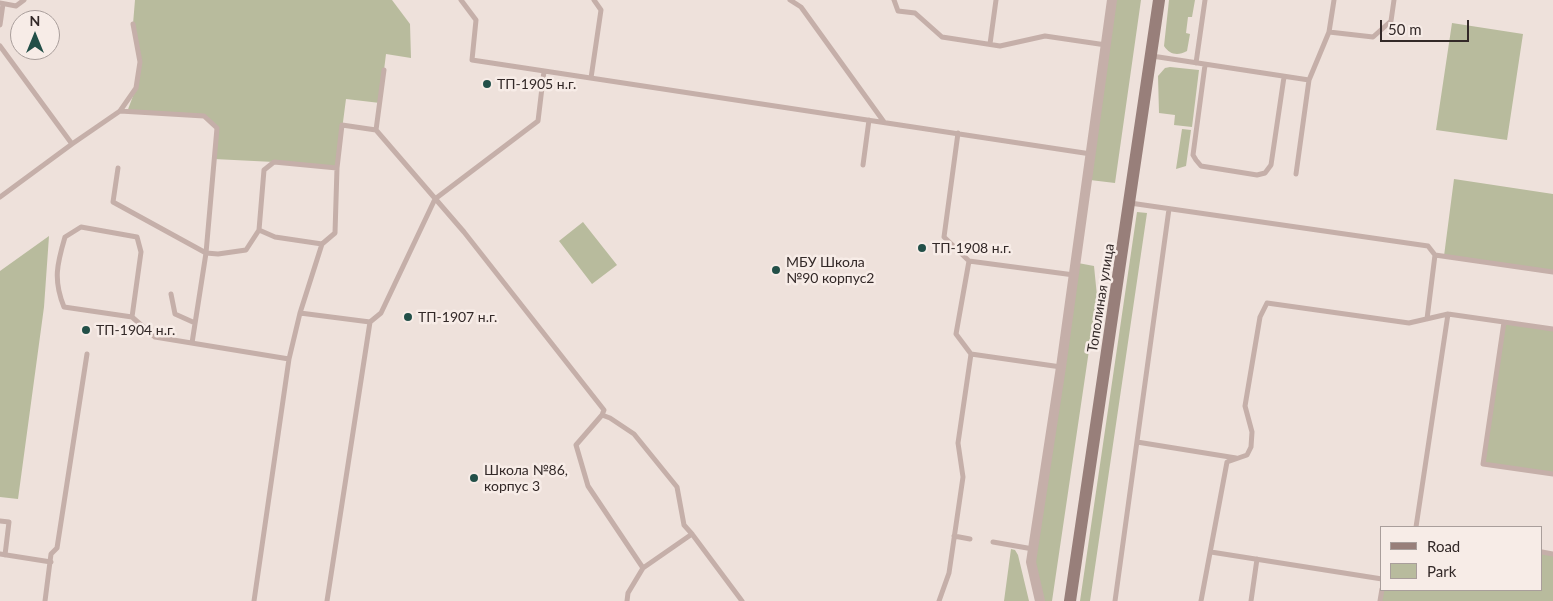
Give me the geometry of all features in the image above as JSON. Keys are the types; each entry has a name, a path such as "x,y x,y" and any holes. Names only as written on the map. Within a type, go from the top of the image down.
{"main road":[{"name":"Тополиная улица","path":"1070,601 1159,0"}],"street":[{"path":"1040,601 1032,562 1033,549 1061,368 1112,0"}],"lane":[{"path":"0,25 2,4 16,6 24,0"},
{"path":"461,0 476,20 472,60 1091,154"},
{"path":"591,78 602,10 594,0"},
{"path":"790,0 801,7 884,122"},
{"path":"894,0 898,11 916,13 942,37 1000,46 1045,36 1106,45"},
{"path":"990,44 996,0"},
{"path":"1196,63 1205,0"},
{"path":"1296,174 1309,80 1329,32 1334,0"},
{"path":"1329,32 1373,37 1391,21 1394,0"},
{"path":"0,197 120,111 136,88 140,62 133,24"},
{"path":"0,46 72,144"},
{"path":"1151,56 1309,80"},
{"path":"1205,65 1193,155 1201,166 1257,175 1265,173 1271,165 1284,77"},
{"path":"376,130 384,70"},
{"path":"327,601 370,322 381,313 435,199 538,121 544,72"},
{"path":"120,111 204,116 217,128 206,252 192,342"},
{"path":"863,165 869,120"},
{"path":"254,601 289,358 300,313 322,244 335,233 337,168 342,125 376,130 464,232 604,410 602,415 576,445 588,486 643,568"},
{"path":"958,133 944,237 969,261 1074,275"},
{"path":"118,168 113,202 206,252 218,254 246,250 259,230 264,170 274,162 337,168"},
{"path":"1130,203 1428,246 1435,255 1553,272"},
{"path":"1115,601 1169,209"},
{"path":"132,316 140,252 137,237 81,227 65,237 57,263 57,291 64,307 132,316 155,337 289,358"},
{"path":"259,230 275,237 322,244"},
{"path":"1427,319 1435,255"},
{"path":"969,261 956,334 971,354 1061,368"},
{"path":"170,294 174,314 195,324"},
{"path":"1201,601 1227,462 1247,455 1252,447 1252,432 1245,406 1260,317 1267,303 1409,324 1448,314 1553,329"},
{"path":"300,313 370,322"},
{"path":"1416,526 1448,314"},
{"path":"1504,322 1483,464 1553,474"},
{"path":"45,601 51,554 58,548 87,354"},
{"path":"939,601 949,573 963,477 958,443 971,354"},
{"path":"602,415 610,418 634,434 677,487 684,525 742,601"},
{"path":"1137,442 1237,458"},
{"path":"0,521 9,522 2,555 51,562"},
{"path":"627,601 628,593 643,568 692,534"},
{"path":"954,536 970,539"},
{"path":"993,542 1033,549"},
{"path":"1211,552 1380,579"},
{"path":"1251,601 1257,560"}],"green space":[{"path":"135,0 392,0 410,24 411,58 386,54 380,103 346,99 337,168 214,159 217,128 204,116 127,112 136,88 140,62 133,24"},
{"path":"1116,0 1141,0 1115,183 1090,180"},
{"path":"1169,0 1195,0 1192,17 1188,17 1186,33 1190,34 1187,51 1180,54 1172,53 1164,46"},
{"path":"1452,23 1523,34 1507,140 1436,130"},
{"path":"1165,68 1199,70 1192,127 1174,125 1175,115 1159,113 1158,76"},
{"path":"1182,129 1191,130 1186,166 1176,169"},
{"path":"1454,179 1553,194 1553,272 1444,256"},
{"path":"1137,212 1147,213 1090,601 1080,601"},
{"path":"583,222 617,265 592,284 559,241"},
{"path":"49,236 44,307 18,499 0,497 0,271"},
{"path":"1078,263 1094,266 1097,296 1052,601 1042,601 1033,560"},
{"path":"1504,322 1553,329 1553,474 1483,464"},
{"path":"1011,549 1015,550 1018,555 1029,601 1004,601"},
{"path":"1543,552 1553,554 1553,601 1380,601 1382,591 1543,591"}],"place":[{"name":"ТП-1905 н.г.","path":"487,84"},
{"name":"ТП-1908 н.г.","path":"922,248"},
{"name":"МБУ Школа №90 корпус2","path":"776,270"},
{"name":"ТП-1907 н.г.","path":"408,317"},
{"name":"ТП-1904 н.г.","path":"86,330"},
{"name":"Школа №86, корпус 3","path":"474,478"}]}
